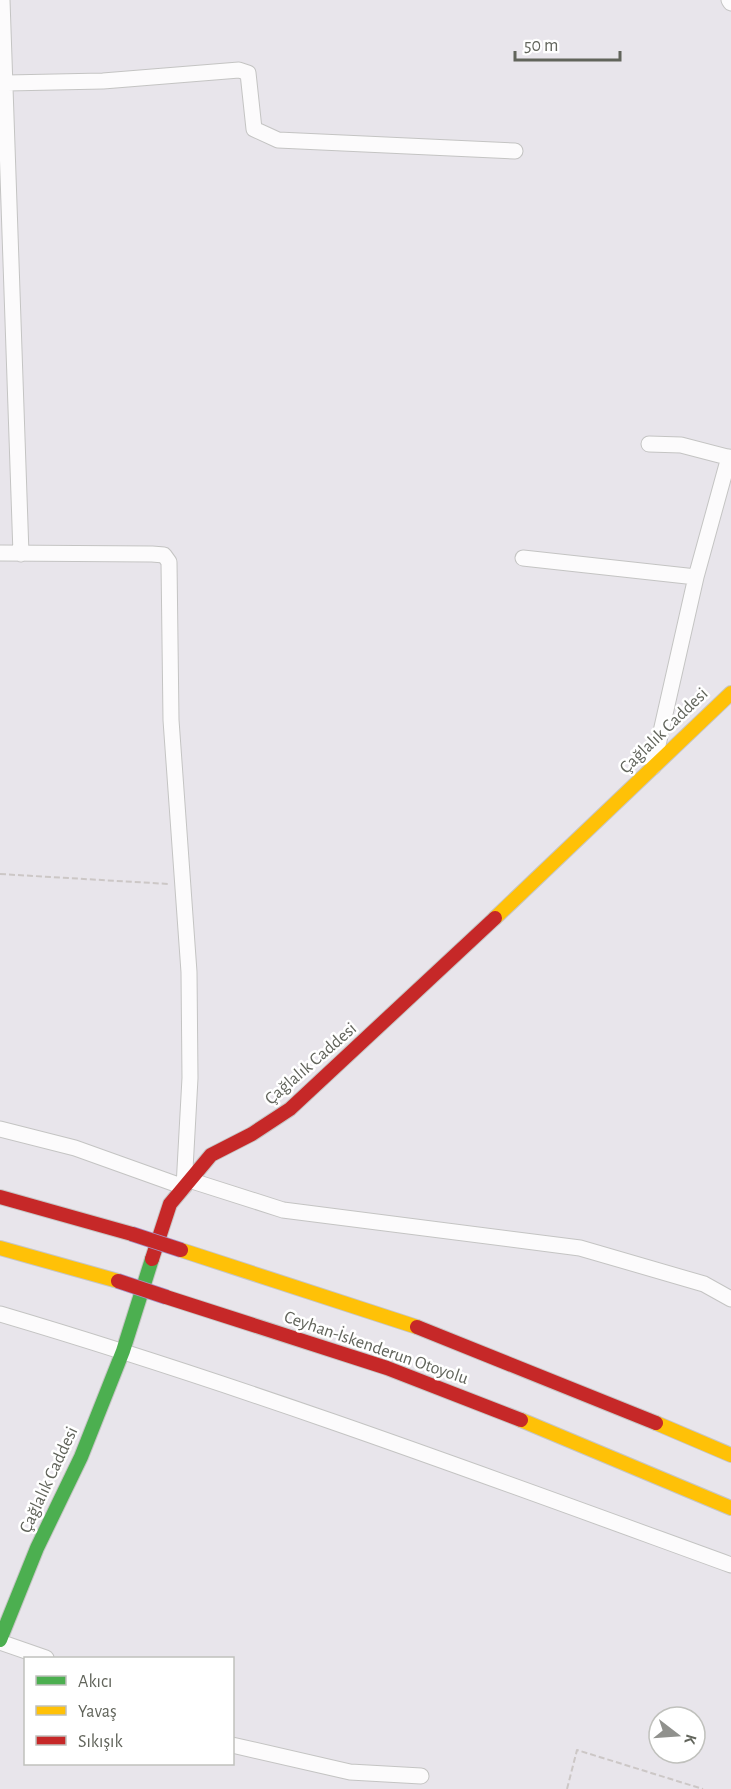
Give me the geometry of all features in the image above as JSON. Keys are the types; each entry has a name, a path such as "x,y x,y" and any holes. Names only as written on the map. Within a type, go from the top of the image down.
{"main road":[{"name":"Çağlalık Caddesi","path":"0,1641 37,1548 81,1457 123,1351 170,1204 211,1155 252,1134 290,1109 388,1020 731,693"},
{"name":"Ceyhan-İskenderun Otoyolu","path":"0,1197 132,1234 403,1322 584,1392 731,1455"},
{"name":"Ceyhan-İskenderun Otoyolu","path":"0,1248 118,1281 387,1368 566,1438 731,1508"}],"street":[{"path":"2,0 7,83 21,554"},
{"path":"7,83 103,81 239,70 248,73 254,129 278,140 515,151"},
{"path":"649,444 681,445 730,458 696,577 653,767"},
{"path":"0,553 152,554 164,555 170,562 171,720 189,972 190,1078 186,1184"},
{"path":"523,558 696,577"},
{"path":"0,1129 75,1148 186,1184 283,1210 580,1248 704,1284 731,1299"},
{"path":"0,1314 123,1351 288,1406 731,1565"},
{"path":"0,1641 41,1657"},
{"path":"234,1745 350,1772 421,1776"}],"path":[{"path":"0,874 184,885"},
{"path":"567,1789 577,1750 703,1789"}],"traffic: fast":[{"path":"0,1640 37,1548 81,1457 123,1351 152,1259"}],"traffic: slow":[{"path":"495,918 731,693"},
{"path":"0,1248 118,1281"},
{"path":"181,1250 417,1327"},
{"path":"521,1420 731,1508"},
{"path":"656,1423 731,1455"}],"traffic: jam":[{"path":"152,1259 170,1204 211,1155 252,1134 290,1109 495,918"},
{"path":"0,1197 132,1234"},
{"path":"132,1234 181,1250"},
{"path":"118,1281 166,1297"},
{"path":"166,1297 387,1368 521,1420"},
{"path":"417,1327 656,1423"}]}
